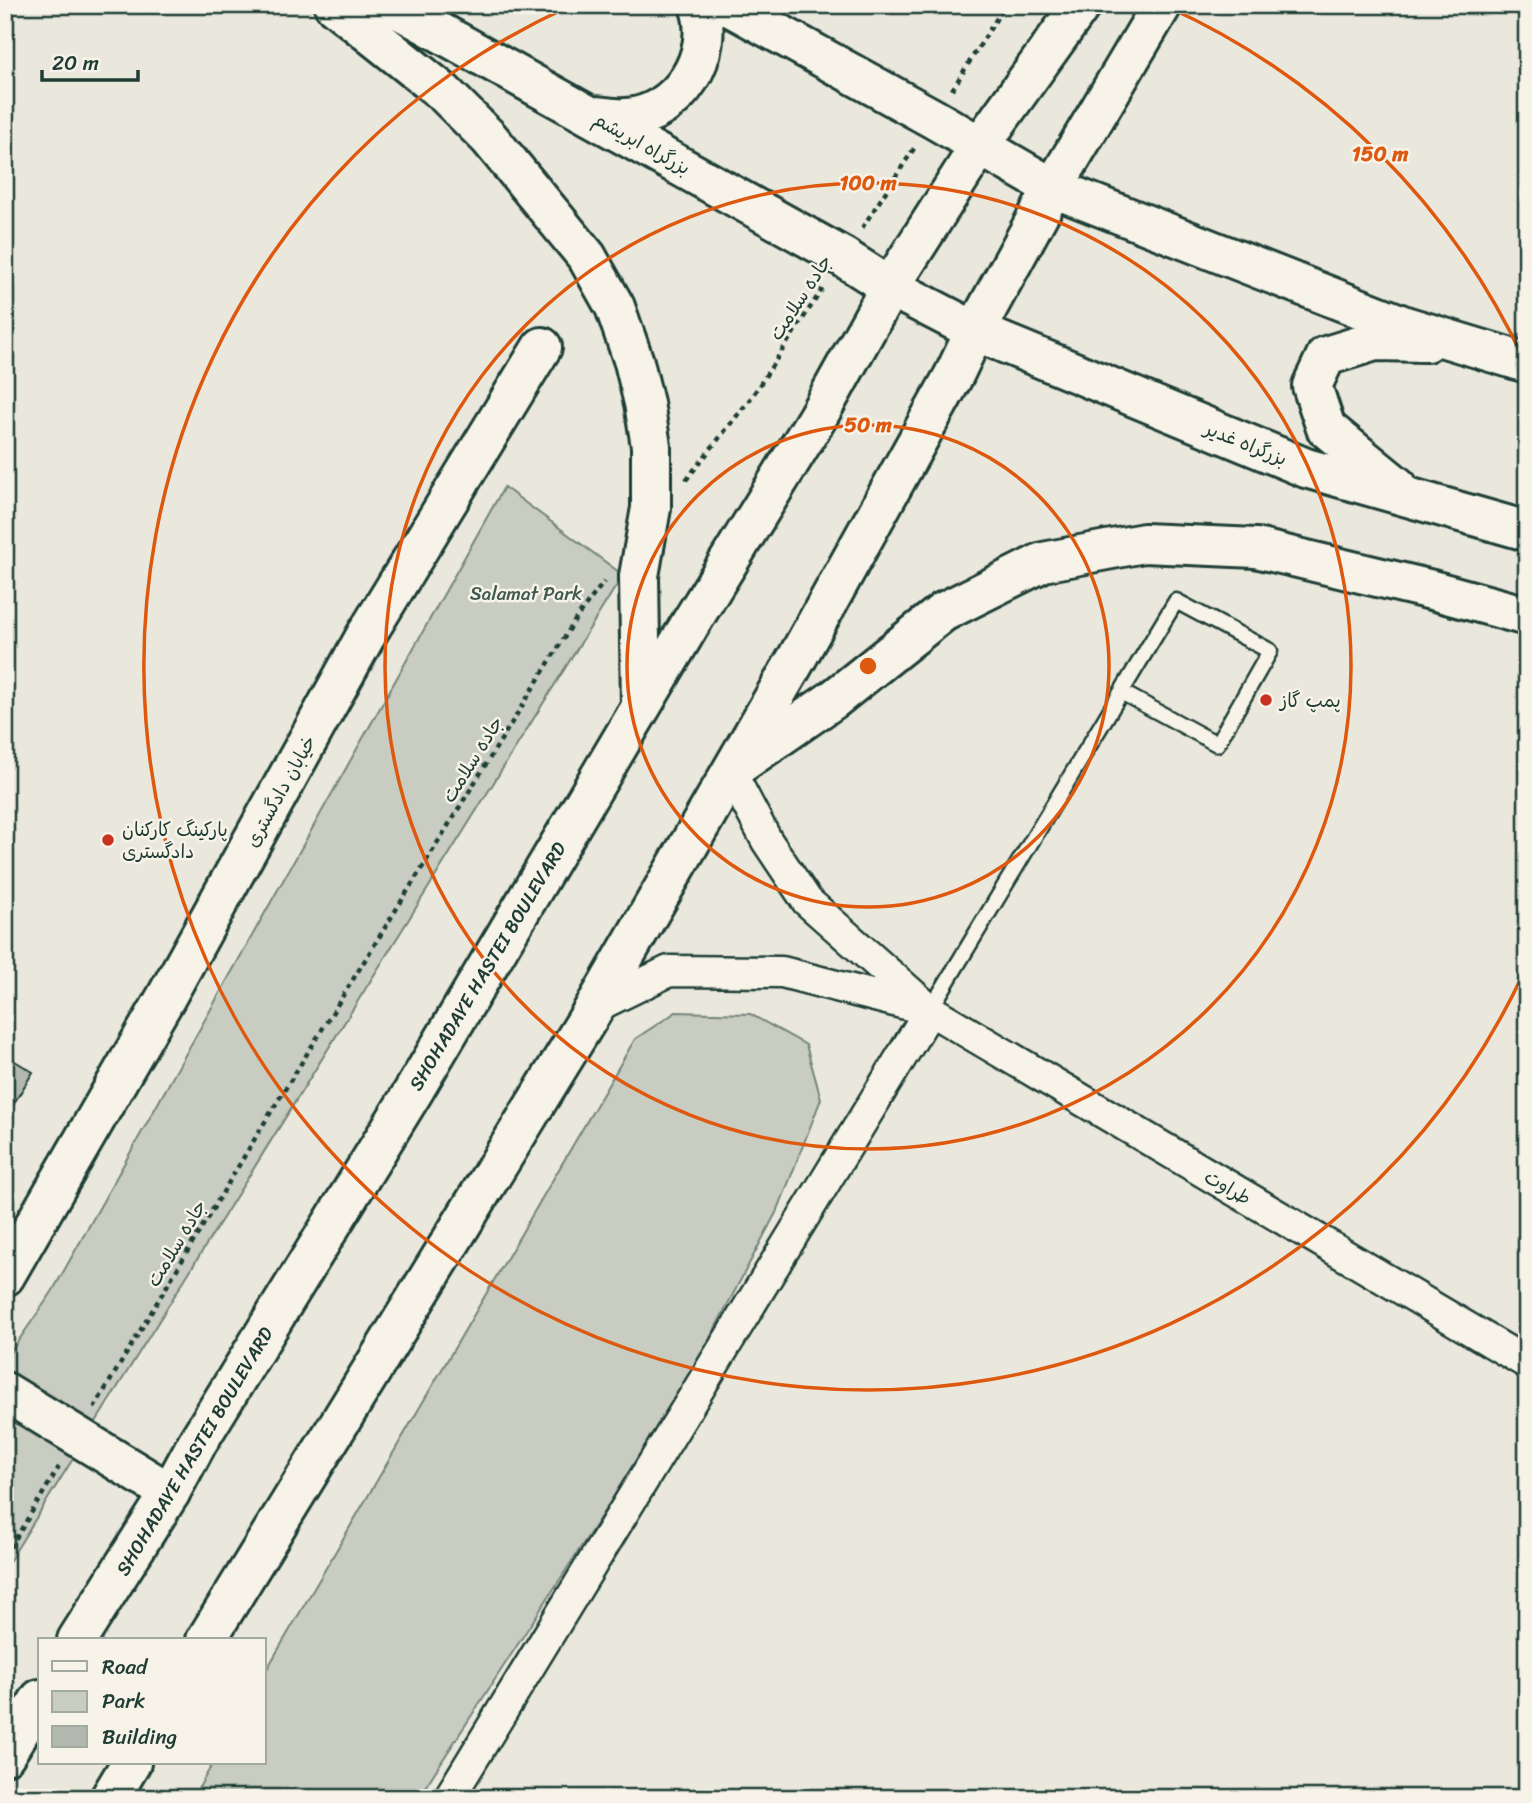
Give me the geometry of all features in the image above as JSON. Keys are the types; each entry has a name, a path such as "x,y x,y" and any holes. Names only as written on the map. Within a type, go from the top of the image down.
{"main road":[{"path":"334,5 443,92 489,138 587,257 615,307 639,383 651,446 651,508 639,576 642,706"},
{"name":"بزرگراه ابریشم","path":"391,5 843,257 890,287"},
{"path":"593,116 628,118 661,108 687,85 702,53 704,18 699,5"},
{"path":"727,5 1053,188 1405,326 1527,363"},
{"name":"SHOHADAYE HASTEI BOULEVARD","path":"79,1638 170,1493 197,1444 817,418 890,287 979,147 1081,5"},
{"path":"207,1638 595,1007 797,658 1053,188 1162,5"},
{"name":"بزرگراه غدیر","path":"890,287 975,331 1306,468 1527,531"},
{"path":"1415,499 1377,472 1326,428 1312,386 1326,356 1375,341 1459,342"},
{"name":"خیابان دادگستری","path":"5,1276 165,999 366,637 542,347"},
{"path":"730,771 834,699 943,612 1043,562 1144,544 1256,548 1527,616"},
{"path":"5,1392 170,1493"},
{"path":"5,1755 38,1702"},
{"path":"110,1798 130,1764"}],"street":[{"path":"730,771 767,841 807,901 930,1010"},
{"path":"595,1007 669,971 782,972 930,1010"},
{"path":"449,1798 930,1010"},
{"name":"طراوت","path":"930,1010 1527,1363"}],"lane":[{"path":"930,1010 1176,601 1270,651 1217,744 1123,693"}],"path":[{"name":"جاده سلامت","path":"682,485 751,398 934,119 1005,5"},
{"name":"جاده سلامت","path":"5,1556 263,1125 548,663 577,617 608,577"}],"green space":[{"name":"Salamat Park","path":"504,487 623,575 5,1568 5,1360 52,1292"},
{"path":"676,1012 750,1014 806,1045 821,1099 779,1207 681,1393 418,1798 193,1798 212,1764 266,1764 266,1671 635,1039"}],"building":[{"path":"5,1055 33,1072 5,1118"}],"place":[{"name":"پمپ گاز","path":"1266,700"},
{"name":"پارکینگ کارکنان دادگستری","path":"108,840"}]}
